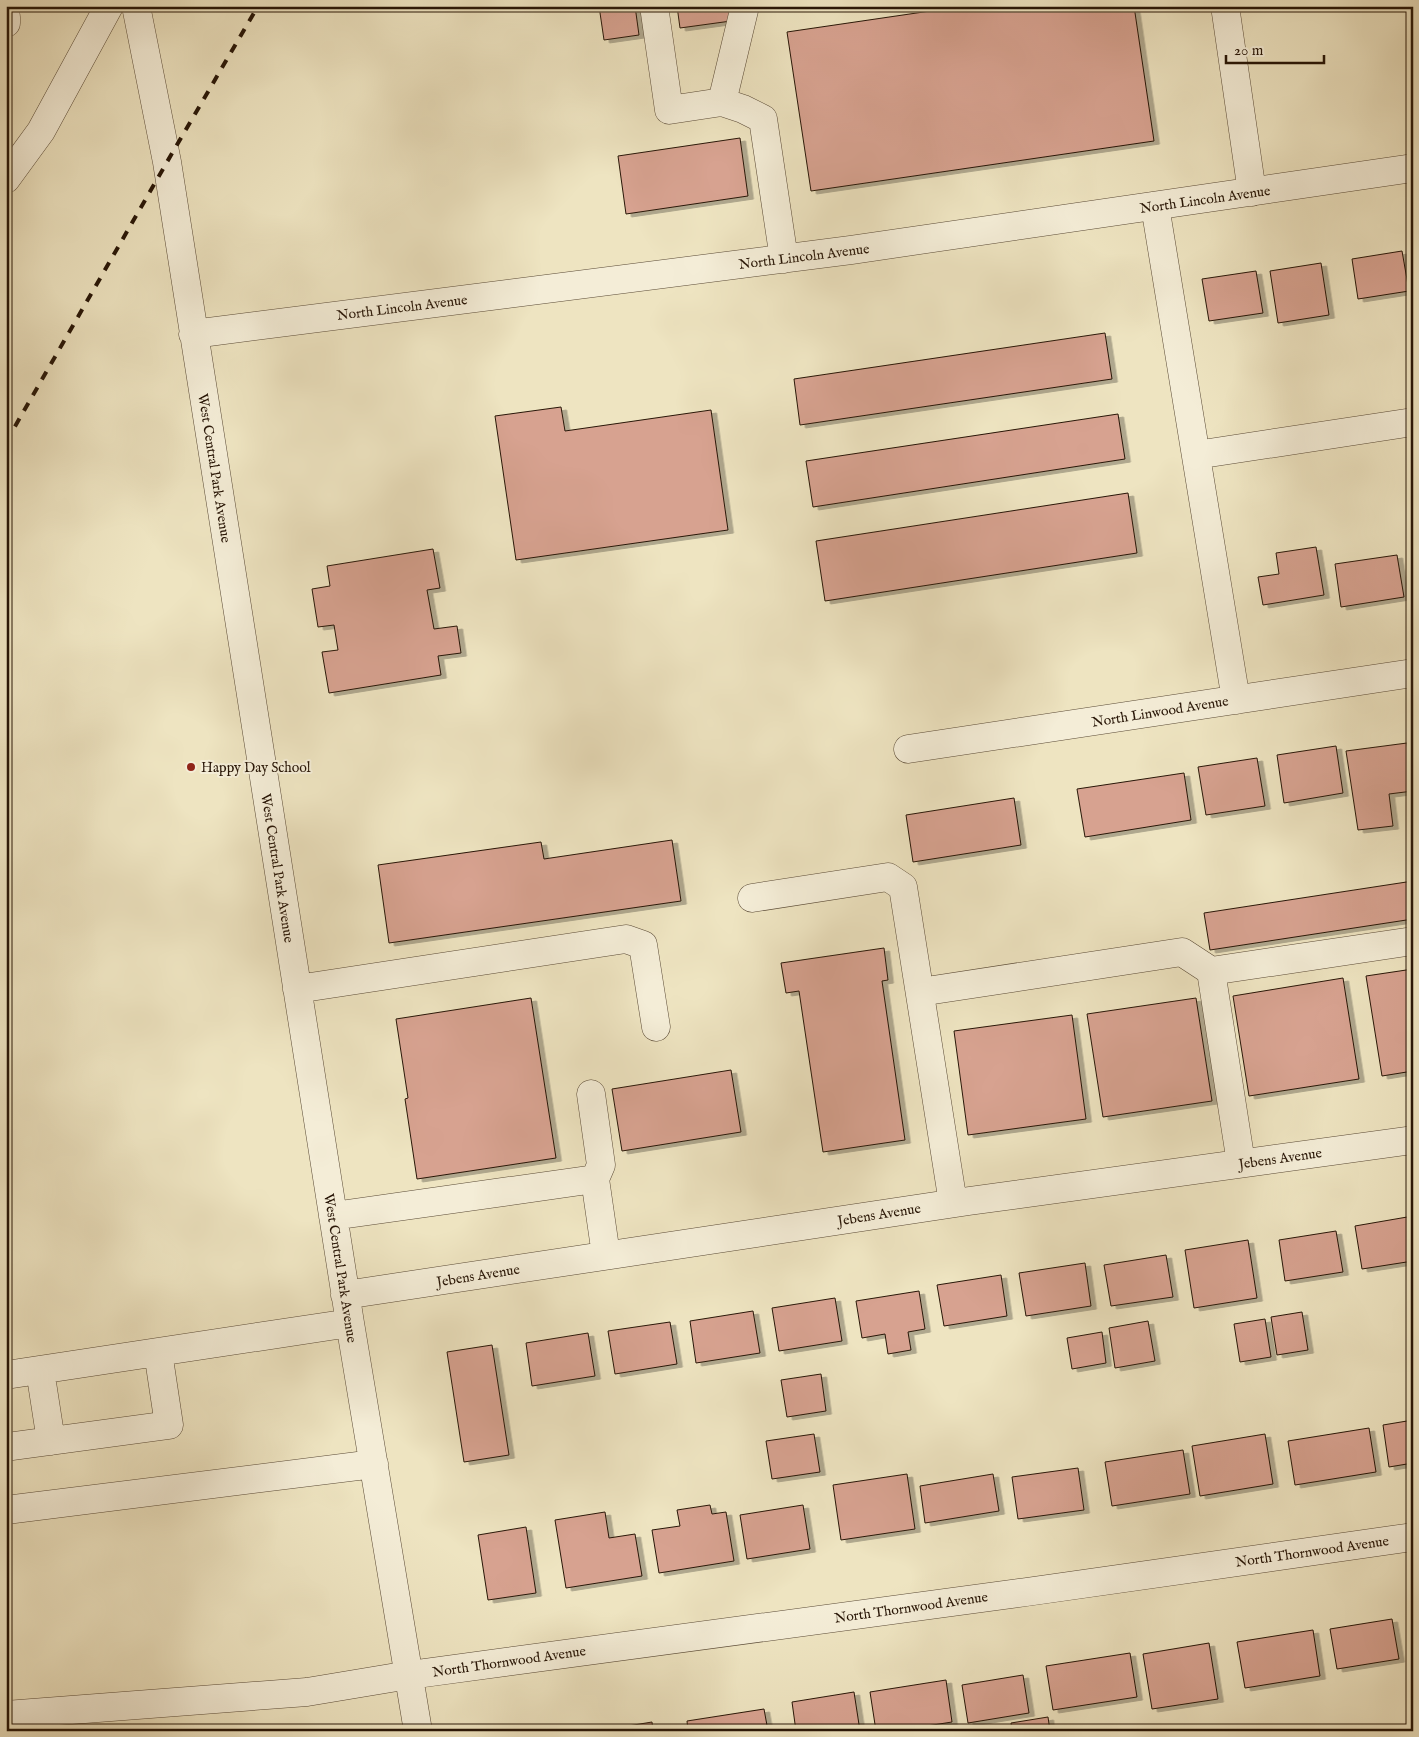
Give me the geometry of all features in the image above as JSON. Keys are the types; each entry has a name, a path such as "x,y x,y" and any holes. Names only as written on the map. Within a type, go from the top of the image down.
{"street":[{"path":"6,180 41,131 109,6"},
{"name":"West Central Park Avenue","path":"136,6 167,162 345,1295 418,1731"},
{"path":"654,6 669,110 722,102 742,109 763,120 784,259"},
{"path":"722,102 745,6"},
{"path":"1225,6 1252,192"},
{"path":"6,17 6,23"},
{"name":"North Lincoln Avenue","path":"194,334 784,259 1413,168"},
{"path":"1155,206 1236,700"},
{"path":"1196,455 1413,422"},
{"name":"North Linwood Avenue","path":"908,750 1413,673"},
{"path":"752,898 888,877 903,887 953,1203"},
{"path":"297,989 626,939 643,945 656,1027"},
{"path":"920,992 1182,952 1211,971 1413,942"},
{"path":"1211,971 1241,1163"},
{"path":"591,1094 601,1165 595,1179 606,1256"},
{"name":"Jebens Avenue","path":"345,1295 953,1203 1413,1140"},
{"path":"333,1216 595,1179"},
{"path":"6,1375 350,1323"},
{"path":"6,1447 169,1426 158,1352"},
{"path":"40,1370 51,1441"},
{"path":"6,1510 374,1464"},
{"name":"North Thornwood Avenue","path":"6,1715 307,1692 409,1674 1016,1593 1413,1537"}],"building":[{"path":"599,6 635,6 639,35 604,40"},
{"path":"677,6 729,6 731,21 680,28"},
{"path":"936,6 1134,6 1154,141 811,191 787,32 937,10"},
{"path":"740,138 748,196 626,214 618,156"},
{"path":"1402,251 1409,291 1358,299 1352,259"},
{"path":"1321,263 1329,315 1278,323 1270,271"},
{"path":"1256,271 1263,313 1209,321 1202,279"},
{"path":"1105,333 1112,379 800,425 794,379"},
{"path":"561,407 565,431 711,410 728,530 516,560 495,416"},
{"path":"1118,414 1125,459 813,507 806,461"},
{"path":"1128,493 1137,553 825,601 816,541"},
{"path":"1316,547 1324,595 1263,605 1258,577 1279,574 1276,553"},
{"path":"433,549 440,588 427,590 434,629 457,626 461,653 438,656 441,675 329,693 322,652 338,650 334,625 318,627 312,589 330,586 327,566"},
{"path":"1397,555 1404,597 1341,607 1335,564"},
{"path":"1407,743 1413,791 1389,794 1393,826 1358,830 1346,751"},
{"path":"1336,746 1343,793 1284,803 1277,755"},
{"path":"1257,758 1265,806 1206,815 1198,767"},
{"path":"1184,773 1191,820 1085,837 1077,789"},
{"path":"1014,798 1021,845 913,862 906,815"},
{"path":"672,840 681,901 389,943 378,865 541,842 544,859"},
{"path":"1413,881 1413,919 1210,950 1204,913"},
{"path":"884,948 888,980 882,981 905,1140 823,1152 799,991 786,993 781,963"},
{"path":"1413,969 1413,1071 1382,1076 1366,976"},
{"path":"1343,978 1359,1079 1249,1096 1233,996"},
{"path":"531,998 556,1158 417,1179 405,1099 408,1098 396,1019"},
{"path":"1196,998 1212,1101 1103,1117 1087,1014"},
{"path":"1072,1015 1086,1119 968,1135 954,1031"},
{"path":"731,1070 741,1132 622,1151 612,1089"},
{"path":"1413,1216 1413,1261 1362,1269 1355,1226"},
{"path":"1336,1231 1343,1272 1285,1281 1279,1240"},
{"path":"1248,1240 1257,1298 1194,1308 1185,1250"},
{"path":"1166,1255 1173,1297 1111,1306 1104,1265"},
{"path":"1085,1263 1091,1306 1026,1316 1019,1273"},
{"path":"1001,1275 1007,1316 944,1326 937,1285"},
{"path":"919,1291 925,1329 908,1332 911,1350 888,1354 885,1334 862,1338 856,1301"},
{"path":"835,1298 842,1341 779,1351 772,1308"},
{"path":"753,1311 760,1353 696,1363 690,1321"},
{"path":"1302,1312 1308,1350 1277,1355 1271,1317"},
{"path":"1265,1319 1271,1357 1240,1362 1234,1324"},
{"path":"1148,1321 1155,1361 1115,1368 1109,1328"},
{"path":"670,1322 677,1364 615,1374 608,1331"},
{"path":"1102,1332 1106,1363 1072,1369 1067,1338"},
{"path":"588,1333 595,1376 532,1386 526,1343"},
{"path":"492,1345 509,1455 464,1462 447,1352"},
{"path":"821,1374 826,1411 787,1417 781,1380"},
{"path":"1413,1420 1413,1463 1389,1467 1383,1425"},
{"path":"1369,1428 1376,1472 1295,1485 1288,1441"},
{"path":"814,1434 820,1472 772,1479 766,1441"},
{"path":"1265,1434 1273,1484 1200,1496 1192,1446"},
{"path":"1183,1450 1190,1494 1112,1506 1105,1462"},
{"path":"1078,1468 1084,1510 1018,1519 1012,1477"},
{"path":"907,1474 915,1529 841,1540 833,1485"},
{"path":"993,1474 999,1511 925,1523 920,1486"},
{"path":"710,1505 712,1514 726,1512 734,1561 659,1573 652,1530 680,1526 677,1510"},
{"path":"803,1505 810,1549 747,1559 740,1515"},
{"path":"605,1512 609,1538 635,1534 642,1576 566,1588 555,1520"},
{"path":"526,1527 536,1593 488,1600 478,1535"},
{"path":"1392,1619 1399,1659 1337,1669 1330,1629"},
{"path":"1313,1630 1320,1676 1245,1688 1237,1642"},
{"path":"1209,1643 1218,1699 1152,1709 1143,1654"},
{"path":"1130,1653 1137,1697 1053,1710 1046,1666"},
{"path":"1023,1675 1029,1713 968,1723 962,1685"},
{"path":"946,1680 952,1722 895,1731 876,1731 870,1692"},
{"path":"854,1692 860,1731 796,1731 792,1702"},
{"path":"764,1709 768,1731 688,1731 687,1721"},
{"path":"1048,1717 1050,1731 1012,1731 1011,1723"},
{"path":"652,1722 653,1731 598,1731"}],"railway":[{"path":"6,442 258,6"}],"place":[{"name":"Happy Day School","path":"191,767"}]}
